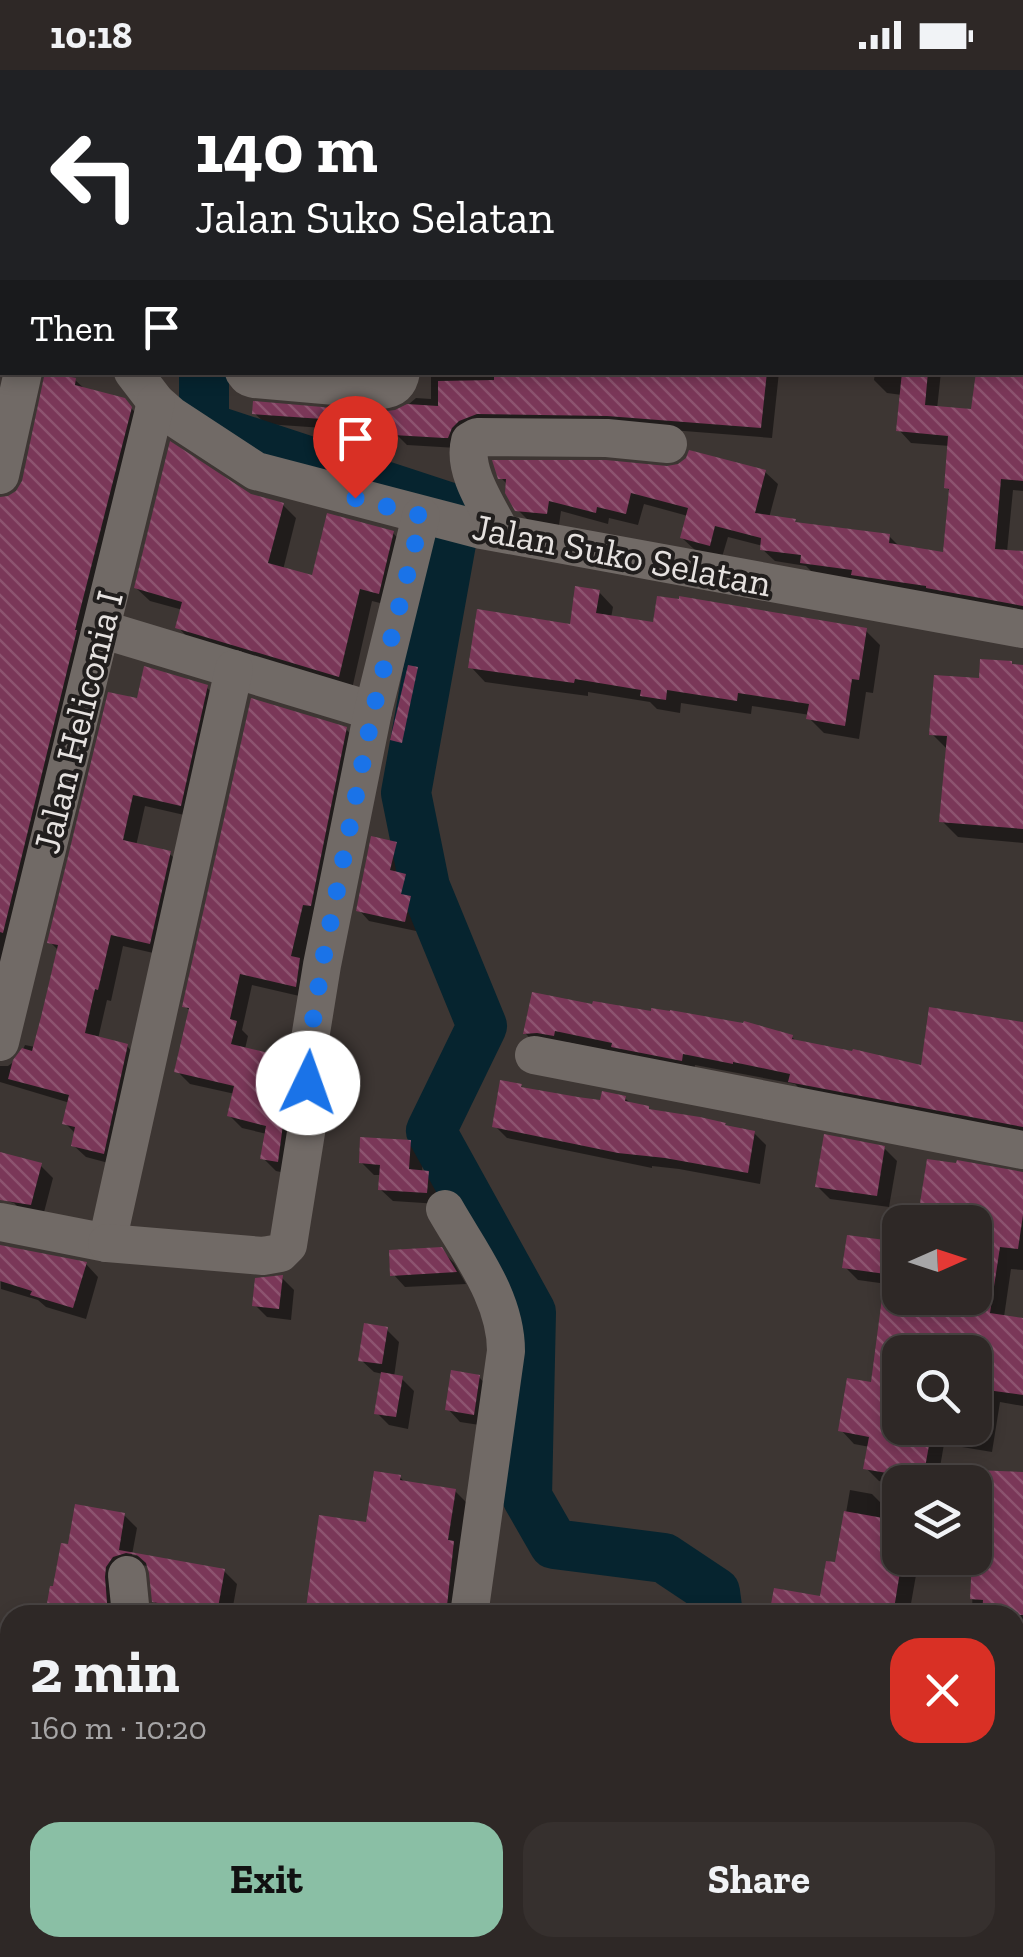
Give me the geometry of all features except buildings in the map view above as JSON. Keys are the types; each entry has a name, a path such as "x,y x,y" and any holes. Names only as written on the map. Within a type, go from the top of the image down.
{"street":[{"path":"0,475 22,375"},
{"path":"246,375 254,379 390,390 400,375"},
{"name":"Jalan Suko Selatan","path":"132,382 172,416 256,471 492,532 1023,629"},
{"name":"Jalan Heliconia I","path":"0,1042 100,629 132,382"},
{"path":"492,532 468,450 477,437 607,438 668,444"},
{"path":"0,1222 107,1243 263,1256 280,1252 288,1245 308,1120 309,1045 322,965 373,711 431,518"},
{"path":"100,629 373,711"},
{"path":"107,1243 234,670"},
{"path":"534,1055 1023,1150"},
{"path":"444,1209 499,1304 506,1334 471,1605"},
{"path":"127,1575 130,1605"}],"waterway":[{"path":"204,375 204,427 457,510 406,793 425,887 482,1026 431,1131 531,1312 527,1497 554,1544 664,1558 715,1592 717,1605"}],"route":[{"path":"308,1083 309,1045 322,965 351,820 373,711 422,516 355,498"}]}
